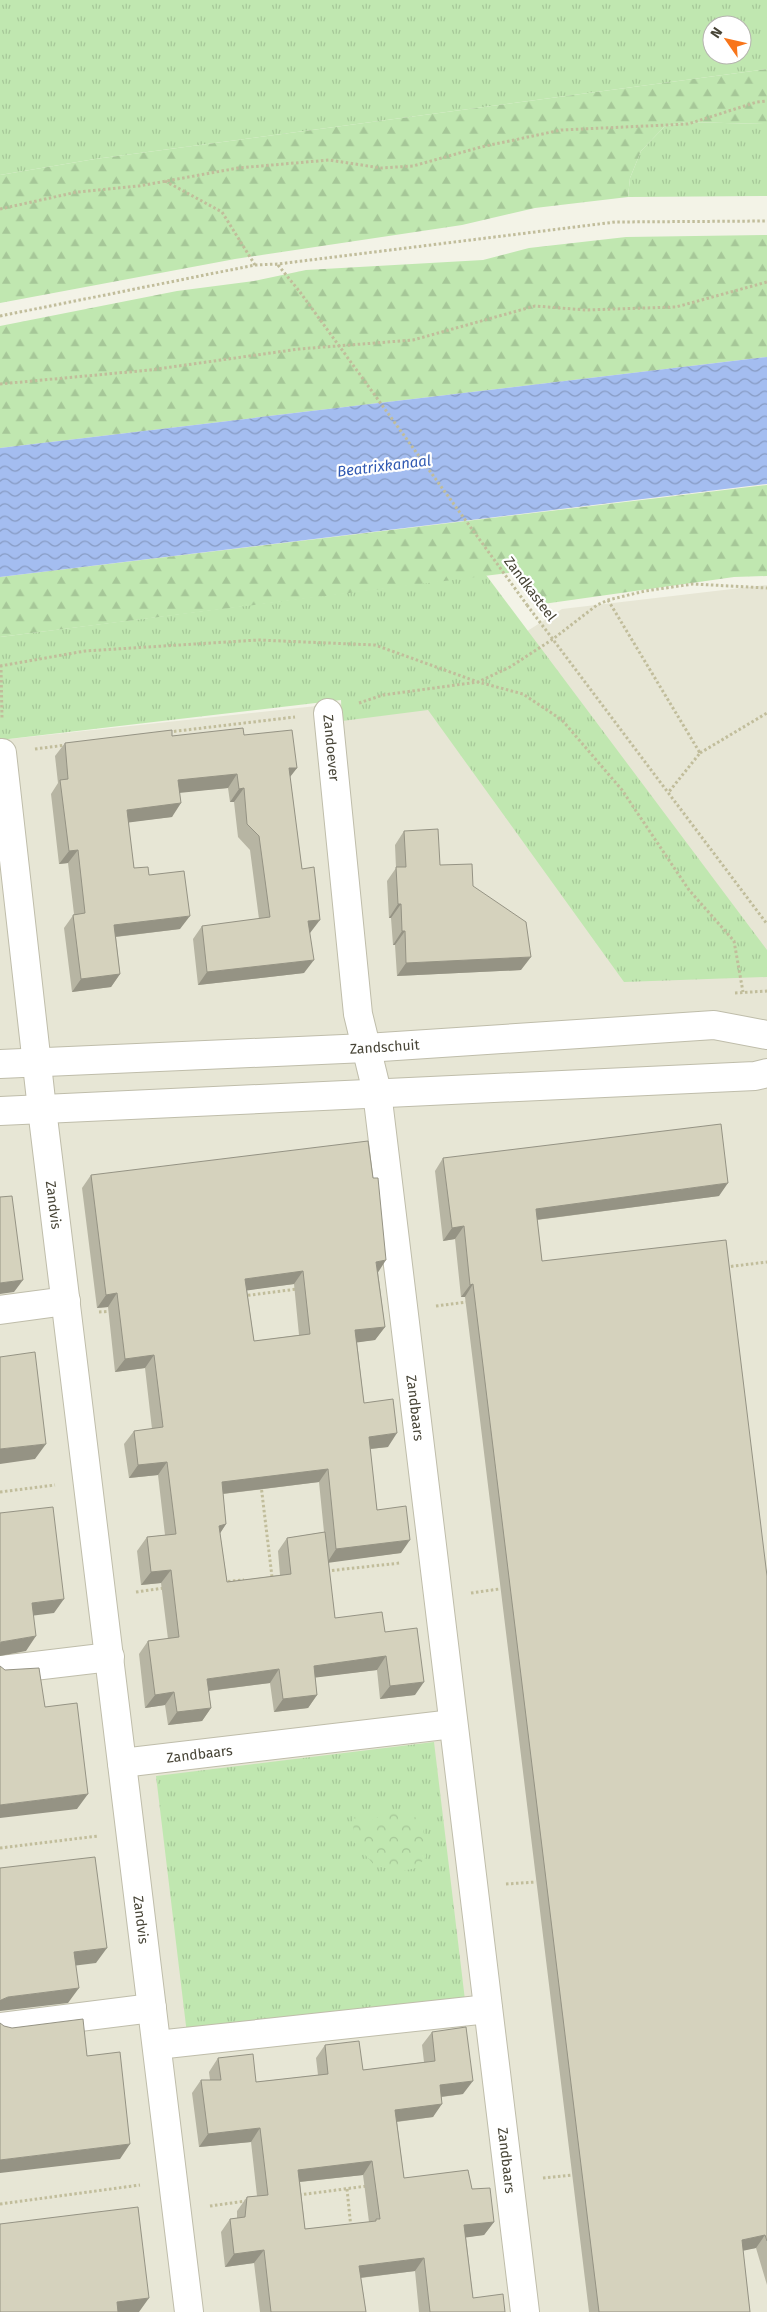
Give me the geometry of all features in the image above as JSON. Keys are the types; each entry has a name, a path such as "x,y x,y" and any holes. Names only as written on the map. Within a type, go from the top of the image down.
{"street":[{"name":"Zandoever","path":"328,713 358,1014 377,1092"},
{"path":"2,752 37,1062"},
{"name":"Zandschuit","path":"0,1064 366,1048 714,1025 767,1035"},
{"name":"Zandvis","path":"37,1062 190,2312"},
{"path":"0,1111 377,1092 755,1076 767,1073"},
{"name":"Zandbaars","path":"377,1092 525,2312"},
{"path":"0,1310 67,1308"},
{"path":"0,1670 110,1657"},
{"name":"Zandbaars","path":"122,1762 453,1724"},
{"path":"0,2027 152,2008"},
{"path":"157,2045 488,2009"}],"path":[{"path":"0,209 77,192 139,186 238,168 329,160 381,168 413,166 480,147 561,130 688,124 758,102 767,101"},
{"path":"164,181 222,212 255,265"},
{"path":"0,316 255,265 278,264 615,222 767,220"},
{"name":"Zandkasteel","path":"278,264 527,605 767,924"},
{"path":"0,384 150,370 299,349 413,340 535,306 586,310 676,307 767,282"},
{"path":"328,713 383,695 478,682 510,667 553,639 597,605 608,600 644,591 693,584 767,588"},
{"path":"608,600 700,753"},
{"path":"71,744 2,752 1,666 84,651 258,640 375,645 478,682 523,694 562,720 616,783 689,890 734,941 743,992"},
{"name":"Zandoever","path":"160,734 328,713"},
{"path":"668,793 700,753 767,713"},
{"path":"718,1268 767,1262"},
{"path":"238,1296 304,1289"},
{"path":"403,1310 469,1301"},
{"path":"67,1308 115,1310"},
{"path":"260,1480 272,1577"},
{"path":"0,1492 88,1481"},
{"path":"320,1572 433,1560"},
{"path":"263,1578 282,1576"},
{"path":"216,1583 253,1579"},
{"path":"102,1595 168,1588"},
{"path":"0,1848 131,1832"},
{"path":"0,2204 173,2180"},
{"path":"290,2196 375,2185"},
{"path":"347,2189 352,2236"},
{"path":"177,2210 252,2201"}],"shaded area":[{"path":"767,585 767,2312 0,2312 0,740 428,694 562,609"}],"green space":[{"path":"0,0 767,0 767,69 95,159 0,175"},
{"path":"767,69 767,124 685,122 664,127 641,151 630,178 628,197 535,208 462,225 235,259 0,303 0,175 95,159"},
{"path":"685,122 767,124 767,196 628,197 630,178 641,151 664,127"},
{"path":"767,235 767,357 0,448 0,326 177,291 254,281 306,270 483,260 529,248 626,237"},
{"path":"767,485 767,576 734,577 543,604 515,572 0,637 0,577"},
{"path":"486,575 767,950 767,977 624,982 428,710 342,721 341,700 0,740 0,637"},
{"path":"434,1742 465,2000 187,2034 156,1776"},
{"path":"395,1809 413,1816 421,1825 425,1838 426,1857 416,1868 402,1871 375,1866 354,1842 353,1818 368,1822"}],"water":[{"name":"Beatrixkanaal","path":"767,357 767,484 0,577 0,448"}],"building":[{"path":"243,728 244,735 292,730 297,768 289,768 302,869 314,867 320,920 308,921 314,960 207,972 202,926 270,917 259,836 247,824 244,788 239,789 237,774 178,780 181,803 127,810 134,868 148,867 149,875 184,871 190,916 114,925 120,974 81,979 73,915 85,913 78,850 69,851 60,780 68,779 65,743 172,730 172,736"},
{"path":"438,829 440,865 472,864 473,886 526,922 531,957 406,963 405,931 402,931 401,904 398,904 396,867 406,867 404,831"},
{"path":"721,1124 728,1183 536,1209 542,1261 726,1240 767,1576 767,2241 765,2235 742,2240 750,2312 599,2312 473,1284 470,1285 464,1226 452,1228 443,1158"},
{"path":"368,1141 373,1178 378,1178 386,1260 376,1262 385,1327 355,1330 364,1403 393,1399 397,1433 369,1437 377,1510 406,1506 410,1540 336,1549 328,1469 222,1482 226,1524 219,1526 227,1582 291,1574 287,1538 325,1532 335,1618 382,1612 385,1632 417,1628 424,1682 390,1686 386,1656 314,1666 317,1695 283,1699 279,1669 207,1679 211,1708 177,1712 174,1692 155,1695 148,1641 179,1637 171,1570 151,1572 147,1537 176,1534 167,1462 138,1465 134,1431 163,1427 154,1355 125,1359 117,1293 106,1295 91,1175","holes":["303,1271 310,1334 254,1341 245,1279"]},
{"path":"12,1196 23,1280 0,1283 0,1197"},
{"path":"35,1352 46,1444 0,1449 0,1357"},
{"path":"53,1507 64,1599 32,1603 36,1636 1,1642 0,1644 0,1513"},
{"path":"0,1666 5,1670 39,1668 45,1707 77,1703 88,1794 0,1805"},
{"path":"95,1857 107,1948 74,1952 79,1988 8,1997 0,2001 0,1868"},
{"path":"83,2019 87,2056 120,2052 130,2144 0,2160 0,2023 12,2028"},
{"path":"466,2027 473,2081 440,2085 442,2104 395,2110 404,2178 468,2170 472,2189 490,2188 494,2222 464,2225 473,2298 503,2294 505,2312 430,2312 424,2258 359,2266 366,2312 271,2312 264,2250 234,2254 230,2219 245,2217 247,2197 268,2195 260,2128 208,2134 201,2080 221,2080 218,2058 253,2054 256,2082 328,2074 325,2045 359,2041 363,2070 435,2061 432,2032","holes":["372,2161 380,2219 305,2229 298,2170"]},
{"path":"138,2207 149,2298 117,2302 118,2312 0,2312 0,2224"}]}
